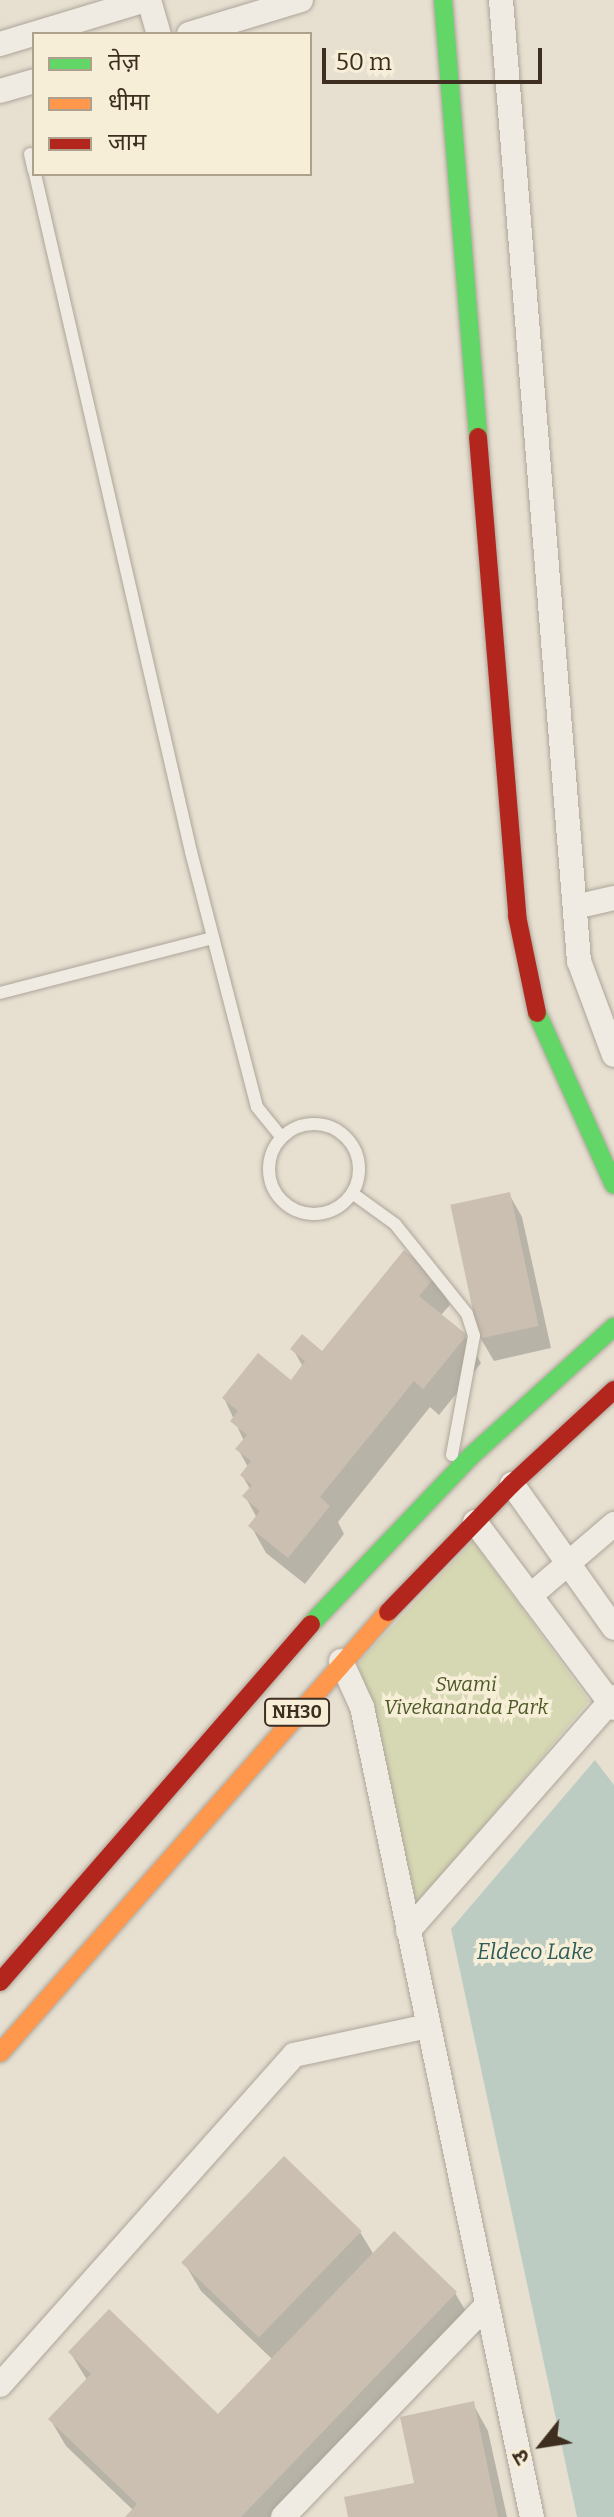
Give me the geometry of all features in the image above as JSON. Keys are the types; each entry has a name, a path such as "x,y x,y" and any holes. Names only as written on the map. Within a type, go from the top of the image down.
{"main road":[{"path":"443,0 517,916 539,1022 614,1185"},
{"name":"NH30","path":"0,1982 325,1608 450,1478 614,1327"},
{"name":"NH30","path":"0,2053 341,1661 512,1484 614,1390"}],"street":[{"path":"40,32 147,0 158,32"},
{"path":"196,32 301,0"},
{"path":"501,0 579,961 614,1055"},
{"path":"0,44 32,34"},
{"path":"0,91 32,82"},
{"path":"575,907 614,898"},
{"path":"512,1484 614,1628"},
{"path":"408,1931 612,1703 475,1522"},
{"path":"530,1596 614,1524"},
{"path":"341,1661 362,1707 532,2517"},
{"path":"0,2385 294,2055 428,2026"},
{"path":"300,2512 486,2306"}],"lane":[{"path":"30,154 32,164"},
{"path":"35,176 213,938 257,1107 281,1137"},
{"path":"0,993 213,938"},
{"path":"315,1124 333,1128 357,1157 352,1193 339,1207 321,1214 286,1205 268,1172 281,1137 315,1124"},
{"path":"352,1193 395,1224 467,1314 474,1336 461,1387 450,1478"}],"green space":[{"name":"Swami Vivekananda Park","path":"473,1541 589,1701 417,1905 358,1663"}],"water":[{"name":"Eldeco Lake","path":"595,1760 614,1785 614,2517 577,2517 451,1929"}],"building":[{"path":"510,1192 538,1326 479,1339 450,1205"},
{"path":"404,1250 436,1276 419,1296 467,1335 423,1389 414,1381 320,1497 330,1506 288,1558 248,1526 260,1511 242,1496 252,1485 240,1475 251,1461 235,1449 247,1435 230,1421 238,1411 222,1398 258,1353 291,1380 305,1361 290,1349 302,1334 322,1351"},
{"path":"284,2156 362,2231 259,2337 181,2262"},
{"path":"394,2231 457,2292 241,2517 125,2517 137,2504 48,2419 91,2374 68,2352 109,2309 218,2414"},
{"path":"474,2401 498,2517 348,2517 344,2497 414,2483 400,2417"}],"traffic: fast":[{"path":"443,0 478,437"},
{"path":"537,1013 614,1185"},
{"path":"311,1624 471,1456 614,1327"}],"traffic: slow":[{"path":"0,2053 388,1612"}],"traffic: jam":[{"path":"478,437 517,916 537,1013"},
{"path":"388,1612 512,1484 614,1390"},
{"path":"0,1982 311,1624"}]}
